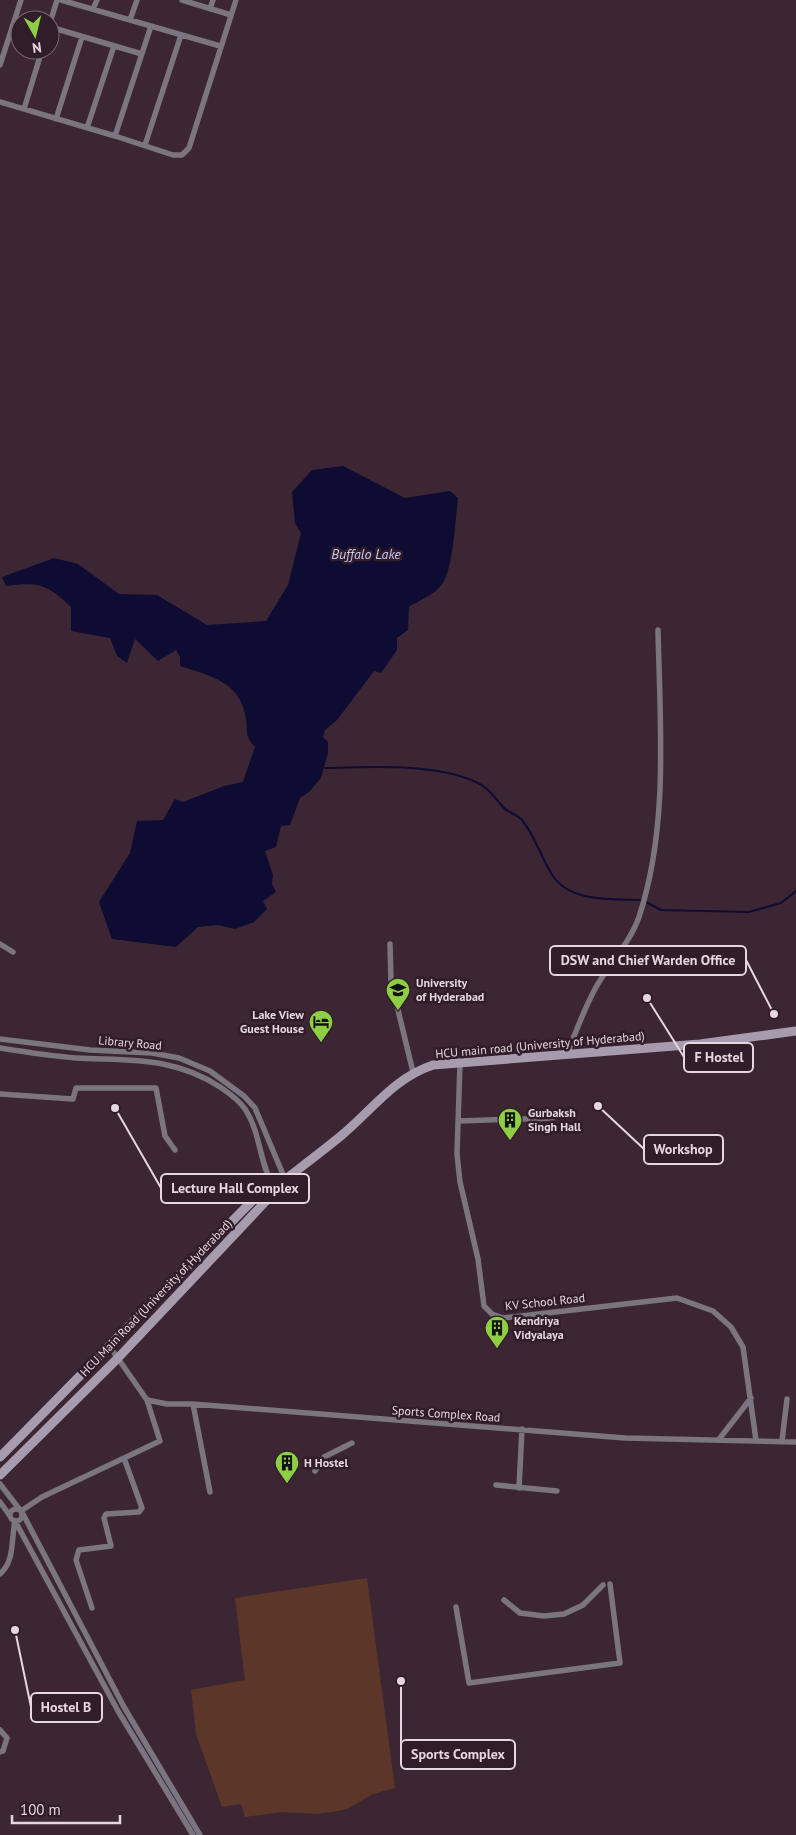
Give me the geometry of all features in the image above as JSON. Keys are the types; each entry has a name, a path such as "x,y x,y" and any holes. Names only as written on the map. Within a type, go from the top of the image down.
{"street":[{"path":"0,65 21,0"},
{"path":"59,0 220,46"},
{"path":"93,9 96,0"},
{"path":"130,20 137,0"},
{"path":"182,0 231,15"},
{"path":"210,9 213,0"},
{"path":"0,102 173,155 182,155 189,148 236,0"},
{"path":"115,136 151,26"},
{"path":"60,30 142,54"},
{"path":"145,146 181,34"},
{"path":"56,119 82,37"},
{"path":"87,128 114,46"},
{"path":"24,109 39,60"},
{"path":"567,1056 595,988 638,919 650,868 658,820 660,713 658,630"},
{"path":"0,944 13,952"},
{"path":"390,944 391,981 414,1072"},
{"name":"HCU main road (University of Hyderabad)","path":"271,1190 343,1134 374,1103 414,1072 433,1065 567,1056 709,1043 796,1031"},
{"name":"Library Road","path":"0,1039 90,1050 152,1053 179,1058 210,1071 244,1096 255,1108 285,1179"},
{"path":"0,1048 76,1058 154,1061 172,1064 208,1079 230,1093 247,1112 255,1127 271,1190"},
{"name":"KV School Road","path":"460,1063 457,1154 460,1182 476,1249 484,1306 492,1314 503,1318 677,1298 724,1318 735,1332 742,1347 756,1440"},
{"path":"0,1094 73,1099 76,1088 156,1088 164,1136 175,1150"},
{"path":"458,1121 553,1118"},
{"name":"HCU Main Road (University of Hyderabad)","path":"0,1458 110,1347 181,1271 257,1196 271,1190"},
{"name":"HCU Main Road (University of Hyderabad)","path":"0,1475 118,1358 267,1200 271,1190"},
{"path":"0,1574 5,1570 10,1558 13,1510 21,1511 42,1496 160,1441 147,1400 110,1347"},
{"path":"720,1438 751,1398"},
{"path":"782,1441 787,1399"},
{"name":"Sports Complex Road","path":"147,1400 167,1404 193,1404 625,1438 720,1438 796,1442"},
{"path":"193,1404 210,1492"},
{"path":"518,1488 522,1430"},
{"path":"316,1471 324,1457 352,1443"},
{"path":"92,1608 76,1560 79,1550 111,1546 104,1518 106,1514 139,1512 142,1508 124,1458"},
{"path":"0,1484 21,1511 124,1707 200,1835"},
{"path":"496,1485 557,1492"},
{"path":"0,1502 12,1518 118,1711 193,1835"},
{"path":"12,1518 20,1519 21,1511"},
{"path":"456,1607 469,1683 620,1663 606,1585 583,1605 558,1615 544,1616 520,1613 504,1600"},
{"path":"118,1711 124,1707"},
{"path":"0,1730 7,1738 4,1752 0,1752"}],"shaded area":[{"path":"367,1578 395,1788 373,1794 347,1809 316,1814 284,1812 245,1817 241,1804 222,1807 196,1734 191,1690 245,1680 235,1598"}],"water":[{"name":"Buffalo Lake","path":"343,466 405,498 450,491 458,498 451,559 444,581 436,591 409,607 408,630 397,638 397,650 381,673 374,671 337,720 325,730 323,737 328,742 328,753 321,778 309,792 300,798 290,825 281,826 276,847 265,851 273,875 272,884 276,892 263,901 267,909 254,922 235,929 218,925 198,927 176,947 112,939 99,902 130,853 137,821 163,820 175,799 183,802 224,786 243,782 255,747 248,736 243,707 238,697 223,682 180,666 180,657 176,650 158,661 135,639 127,663 117,656 110,638 71,631 71,607 55,593 42,586 35,585 6,586 2,577 54,558 78,564 119,594 157,595 207,625 266,621 288,585 301,533 295,523 292,492 312,470"}],"waterway":[{"path":"325,768 382,767 422,769 460,776 476,782 488,790 505,809 522,820 551,873 568,890 604,899 641,900"},
{"path":"646,902 661,910 749,912 781,903 796,891"}],"place":[{"name":"F Hostel","path":"647,998"},
{"name":"University of Hyderabad","path":"398,1011"},
{"name":"DSW and Chief Warden Office","path":"774,1014"},
{"name":"Lake View Guest House","path":"321,1043"},
{"name":"Workshop","path":"598,1106"},
{"name":"Lecture Hall Complex","path":"115,1108"},
{"name":"Gurbaksh Singh Hall","path":"510,1141"},
{"name":"Kendriya Vidyalaya","path":"497,1349"},
{"name":"H Hostel","path":"287,1484"},
{"name":"Hostel B","path":"15,1630"},
{"name":"Sports Complex","path":"401,1681"}]}
